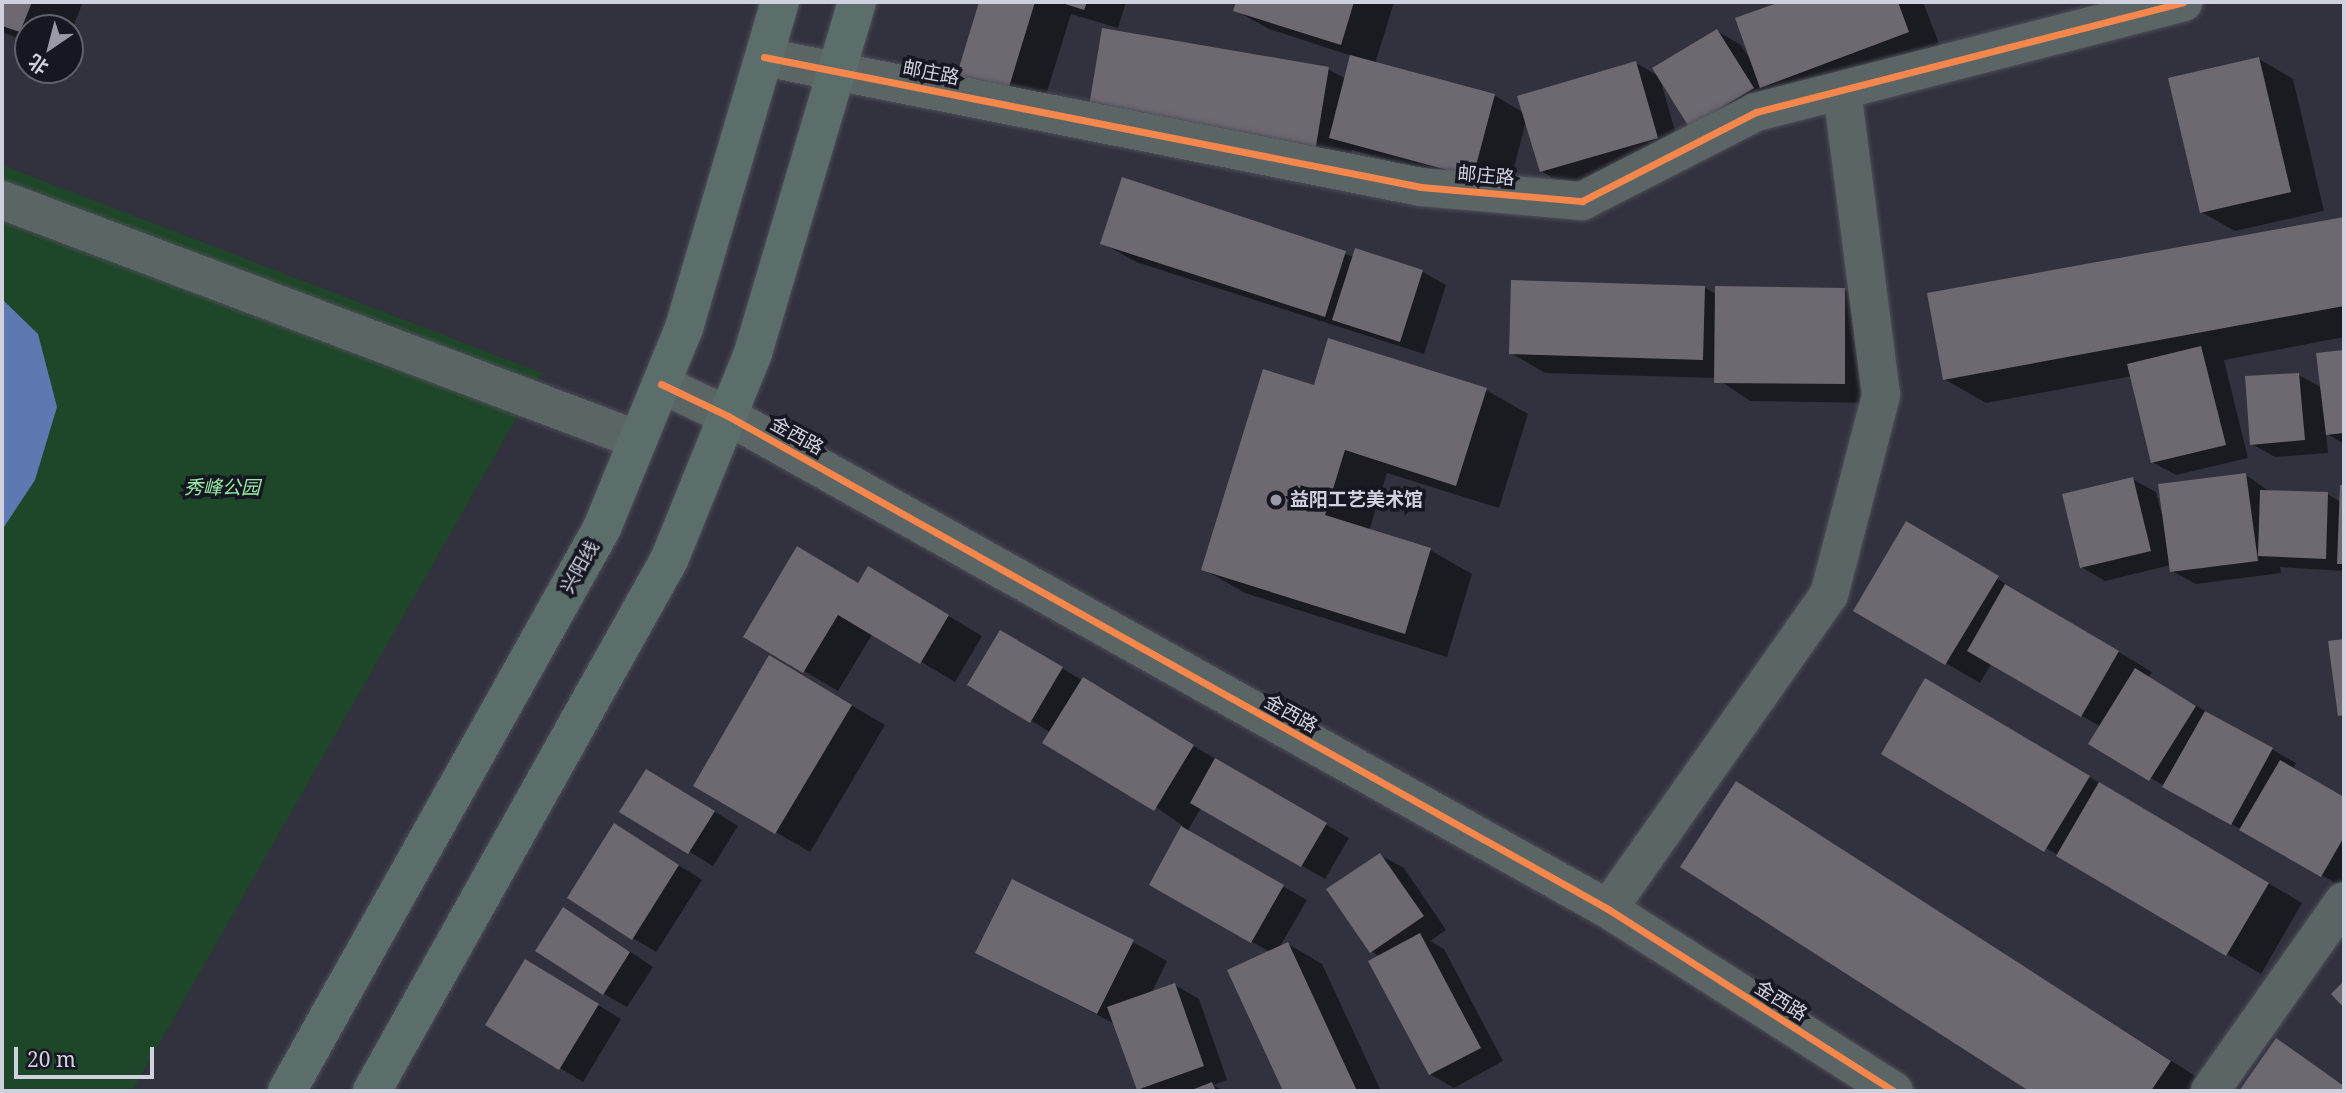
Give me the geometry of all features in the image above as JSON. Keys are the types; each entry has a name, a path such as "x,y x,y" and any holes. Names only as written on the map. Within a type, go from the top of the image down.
{"highway":[{"name":"兴阳线","path":"287,1091 602,528 684,328 780,2"},
{"path":"372,1091 669,560 753,353 857,2"}],"street":[{"name":"邮庄路","path":"764,57 1421,187 1582,201 1756,112 2183,2"},
{"path":"1608,909 1829,595 1881,395 1842,90"},
{"path":"2,200 638,440"},
{"name":"金西路","path":"661,383 728,416 1608,909 1894,1091"},
{"path":"2210,1091 2344,901"}],"green space":[{"name":"秀峰公园","path":"2,165 542,373 132,1091 2,1091"}],"water":[{"path":"2,299 38,334 57,407 35,480 2,530"}],"building":[{"path":"2,2 32,2 27,14 14,14 14,30 2,26"},
{"path":"979,2 1035,2 1005,100 954,84"},
{"path":"1059,2 1087,2 1084,10"},
{"path":"1236,2 1354,2 1341,45 1233,11"},
{"path":"1780,2 1898,2 1909,32 1760,88 1735,18"},
{"path":"1102,28 1329,67 1315,152 1088,112"},
{"path":"1717,29 1754,88 1689,127 1652,68"},
{"path":"1350,55 1495,94 1473,177 1329,138"},
{"path":"2259,57 2291,192 2200,213 2168,78"},
{"path":"1636,61 1658,138 1540,172 1517,96"},
{"path":"1122,177 1346,251 1325,317 1100,244"},
{"path":"2344,217 2344,306 1943,380 1927,293"},
{"path":"1355,248 1423,270 1400,342 1332,320"},
{"path":"1511,280 1705,286 1703,360 1509,354"},
{"path":"1715,286 1845,288 1845,384 1714,383"},
{"name":"益阳工艺美术馆","path":"1328,338 1487,388 1456,486 1345,450 1325,515 1431,548 1405,634 1201,570 1263,369 1314,385"},
{"path":"2201,346 2226,445 2151,463 2127,364"},
{"path":"2344,350 2344,433 2326,435 2316,353"},
{"path":"2299,373 2305,440 2250,445 2245,376"},
{"path":"2246,473 2258,561 2170,572 2158,484"},
{"path":"2133,477 2151,551 2080,568 2062,494"},
{"path":"2340,485 2344,485 2344,564 2337,564"},
{"path":"2260,490 2328,492 2326,559 2258,556"},
{"path":"1906,521 1999,576 1945,665 1853,611"},
{"path":"797,546 858,583 868,566 949,615 920,664 838,615 803,673 743,637"},
{"path":"2005,584 2119,651 2081,717 1967,651"},
{"path":"1000,630 1063,667 1030,723 967,685"},
{"path":"2344,639 2344,715 2338,716 2328,641"},
{"path":"769,655 852,705 775,834 693,786"},
{"path":"2135,668 2196,706 2149,781 2088,744"},
{"path":"1083,677 1194,745 1154,811 1042,743"},
{"path":"1925,678 2090,776 2044,852 1881,754"},
{"path":"2205,711 2273,748 2231,825 2162,787"},
{"path":"1215,758 1327,823 1301,867 1190,803"},
{"path":"2280,760 2344,797 2344,837 2321,877 2239,830"},
{"path":"646,769 715,811 688,854 619,812"},
{"path":"1736,781 2171,1061 2151,1091 2029,1091 1680,867"},
{"path":"2099,782 2269,883 2226,956 2056,856"},
{"path":"614,823 679,865 632,940 567,898"},
{"path":"1181,826 1284,885 1251,943 1149,885"},
{"path":"1380,853 1424,916 1370,953 1326,889"},
{"path":"1012,879 1134,940 1097,1014 975,953"},
{"path":"563,907 630,952 603,995 535,951"},
{"path":"1420,933 1481,1048 1429,1075 1368,961"},
{"path":"1288,942 1357,1091 1283,1091 1227,970"},
{"path":"525,959 599,1004 559,1070 485,1025"},
{"path":"2344,981 2344,1008 2331,994"},
{"path":"1175,983 1204,1066 1137,1090 1107,1007"},
{"path":"2276,1038 2344,1086 2344,1091 2239,1091"},
{"path":"1212,1082 1216,1091 1189,1091"}],"cycle path":[{"path":"764,57 1421,187 1582,201 1756,112 2183,2"},
{"path":"661,384 728,416 1608,909 1894,1091"}],"place":[{"name":"益阳工艺美术馆","path":"1276,500"}]}
